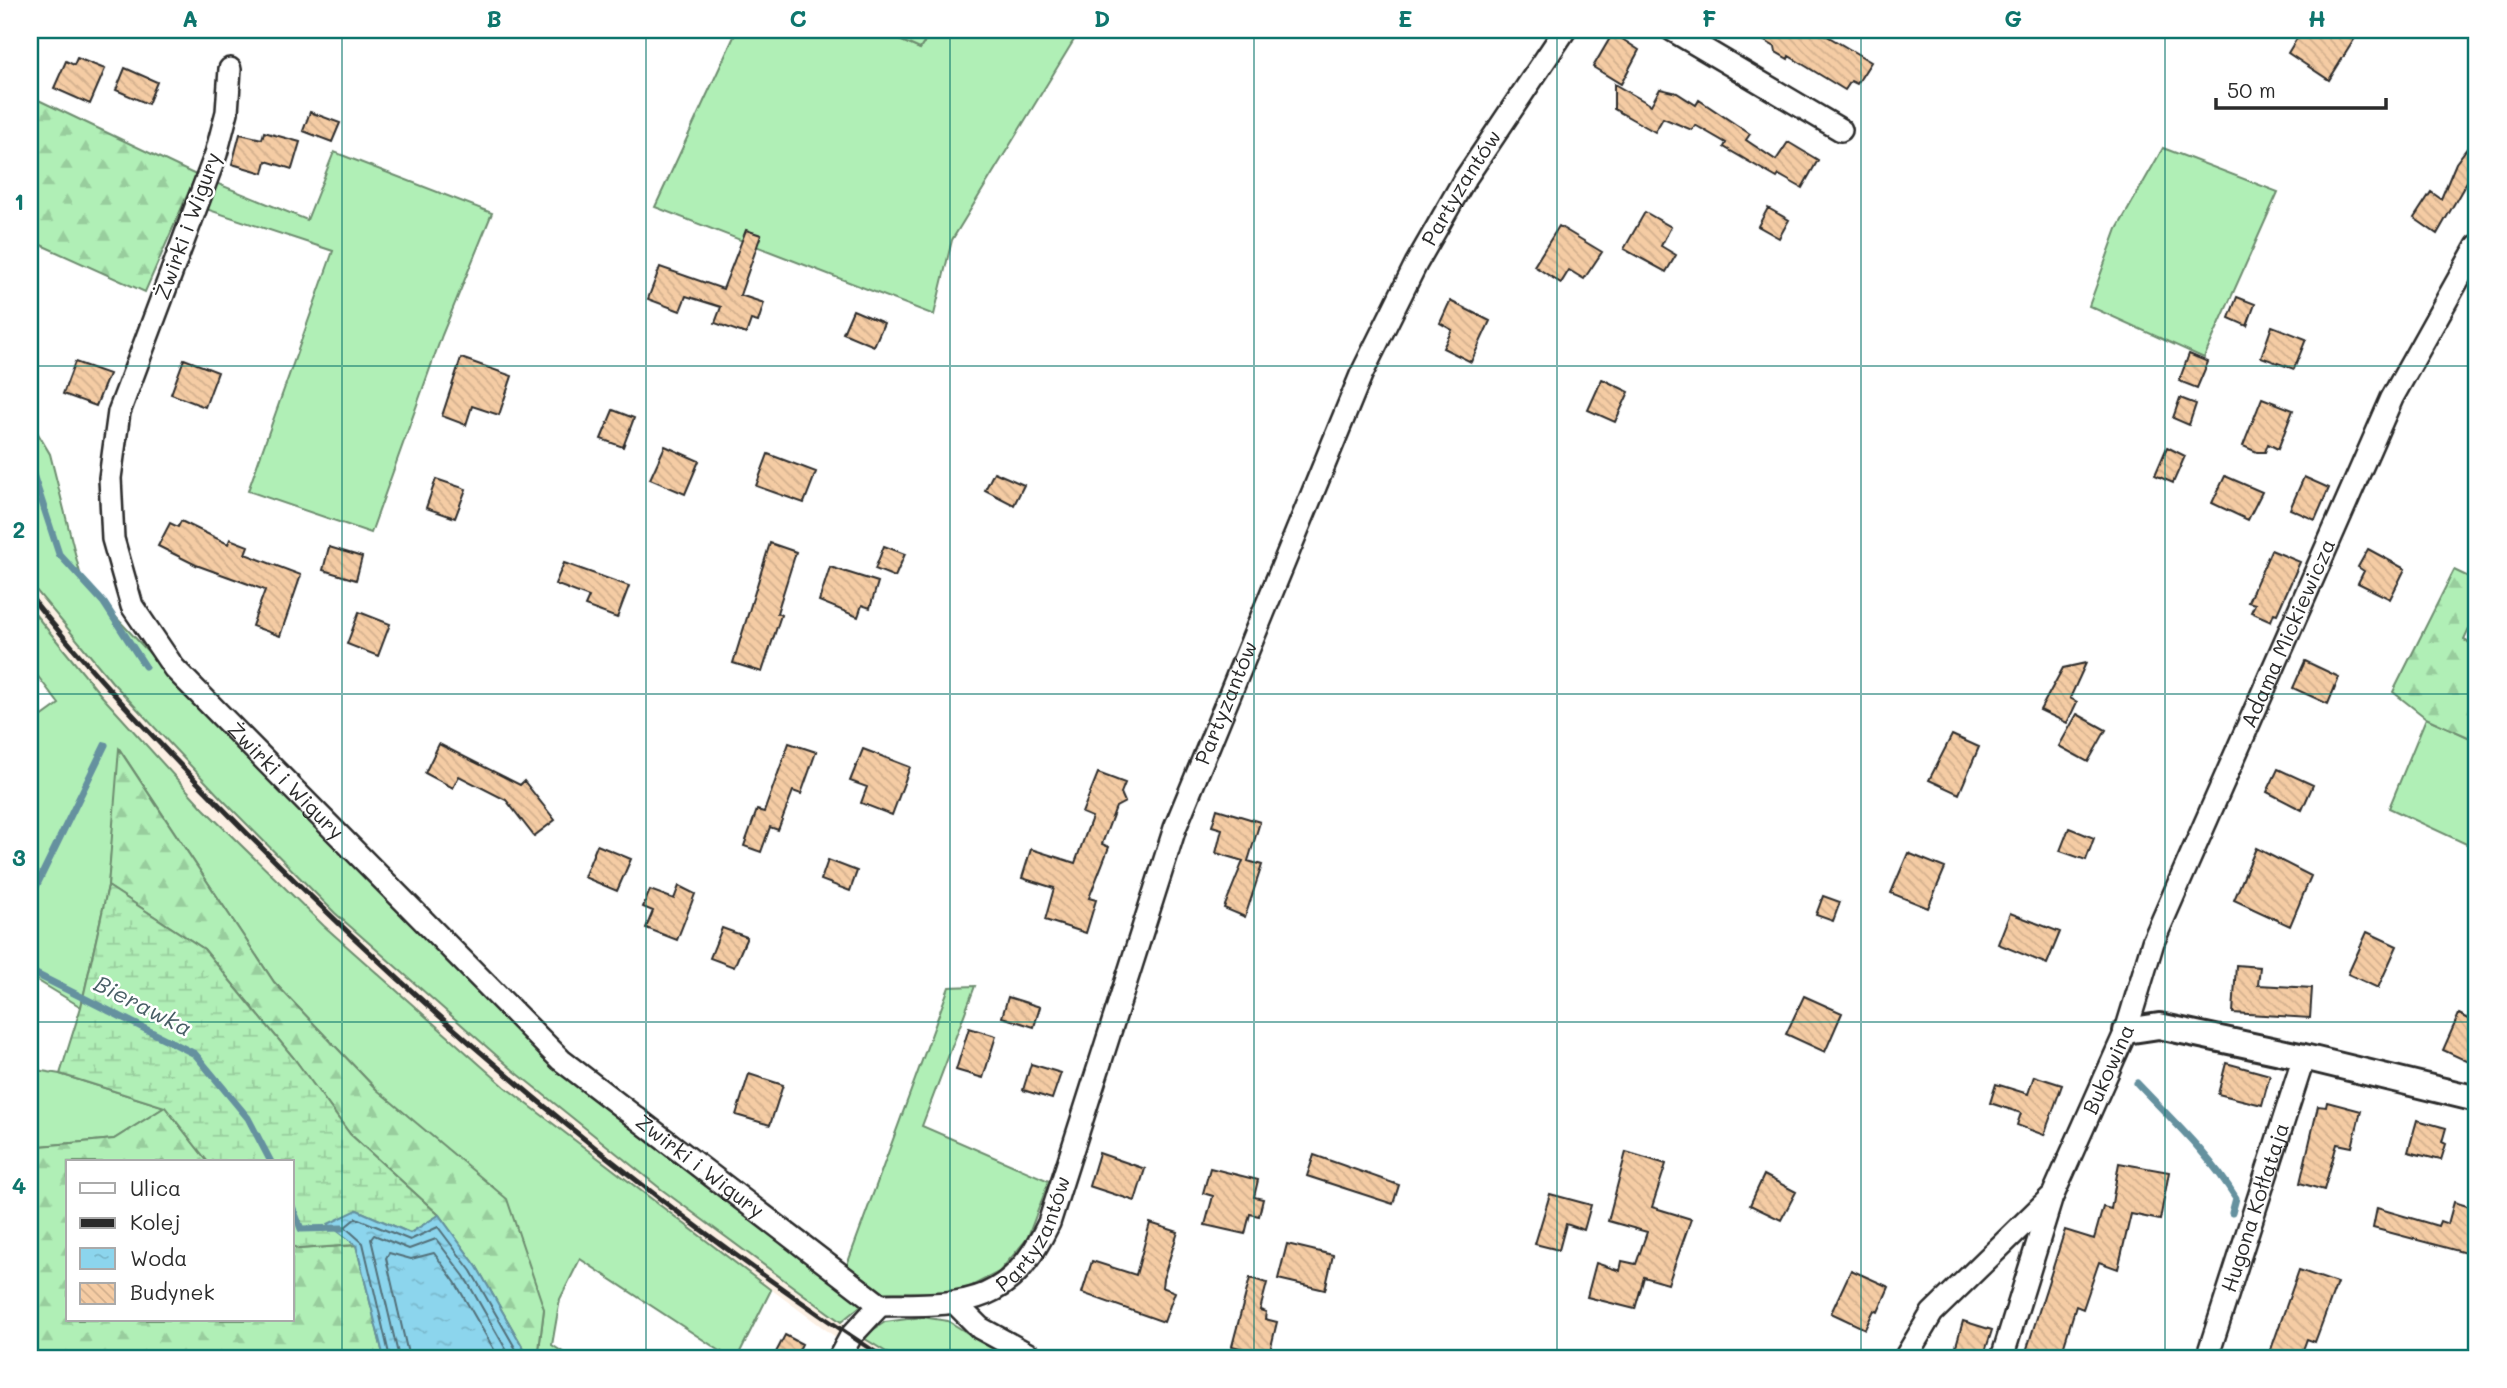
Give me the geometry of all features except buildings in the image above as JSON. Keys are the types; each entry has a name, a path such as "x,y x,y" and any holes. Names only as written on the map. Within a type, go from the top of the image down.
{"street":[{"name":"Partyzantów","path":"880,1305 957,1304 982,1297 1014,1275 1038,1248 1049,1223 1175,828 1361,375 1416,264 1463,182 1565,30"},
{"path":"1672,30 1841,130"},
{"name":"Żwirki i Wigury","path":"230,69 227,112 216,154 119,412 110,478 113,539 132,606 174,668 561,1060 880,1305"},
{"name":"Adama Mickiewicza","path":"2126,1031 2153,942 2392,398 2477,246"},
{"name":"Bukowina","path":"1905,1358 1932,1313 2053,1195 2126,1031 2159,1026 2304,1057 2477,1099"},
{"name":"Hugona Kołłątaja","path":"2207,1358 2304,1057"},
{"path":"2002,1358 2053,1195"},
{"path":"957,1304 980,1328 1035,1358"},
{"path":"839,1358 851,1336 880,1305"}],"shaded area":[{"path":"30,583 112,682 221,798 335,913 513,1070 661,1189 862,1337 896,1358 864,1358 654,1203 505,1087 324,926 204,809 100,694 30,608"}],"green space":[{"path":"737,30 877,30 920,49 932,30 1080,30 952,240 934,315 655,207"},
{"path":"877,30 932,30 920,49"},
{"path":"30,96 196,175 145,292 30,240"},
{"path":"2163,148 2278,192 2204,358 2089,306 2117,229"},
{"path":"334,152 492,213 442,335 371,533 248,491 333,251 206,209 216,183 307,220"},
{"path":"30,420 50,454 82,581 171,676 542,1051 770,1234 864,1303 841,1322 661,1189 513,1070 335,913 221,798 112,682 30,583"},
{"path":"2454,570 2477,581 2477,612 2464,640 2477,647 2477,741 2426,718 2393,692"},
{"path":"30,608 100,694 204,809 324,926 505,1087 771,1290 737,1358 731,1358 580,1259 560,1299 552,1345 572,1358 538,1358 544,1309 376,1089 274,982 120,750 108,886 81,1007 30,976 30,725 59,704 30,666"},
{"path":"2426,718 2477,741 2477,849 2389,808"},
{"path":"119,749 274,982 376,1089 507,1199 544,1309 538,1358 529,1358 477,1267 439,1215 350,1134 293,1057 204,949 108,886"},
{"path":"108,886 204,949 293,1057 350,1134 439,1215 410,1233 357,1210 356,1245 298,1249 294,1246 294,1160 206,1160 165,1107 60,1074 81,1007"},
{"path":"975,986 922,1126 1049,1181 1027,1239 999,1272 958,1293 883,1292 847,1265 949,987"},
{"path":"30,1069 60,1074 165,1107 114,1139 30,1147"},
{"path":"165,1107 206,1160 66,1160 66,1322 294,1322 294,1246 298,1249 356,1245 384,1358 30,1358 30,1147 114,1139"},
{"path":"922,1317 948,1321 1008,1358 896,1358 862,1337 885,1322"}],"water":[{"path":"357,1210 410,1233 439,1215 477,1267 529,1358 384,1358 356,1245 328,1224"}],"waterway":[{"name":"Bierawka","path":"30,465 59,554 104,603 145,666"},
{"name":"Bierawka","path":"30,899 105,745"},
{"name":"Bierawka","path":"30,971 195,1054 248,1118 270,1160"},
{"path":"2137,1083 2190,1138 2225,1182 2236,1198 2232,1213"},
{"name":"Bierawka","path":"294,1211 301,1229 342,1228"}],"railway":[{"path":"30,596 130,712 236,822 311,896 465,1039 628,1173 712,1237 884,1358"}]}
